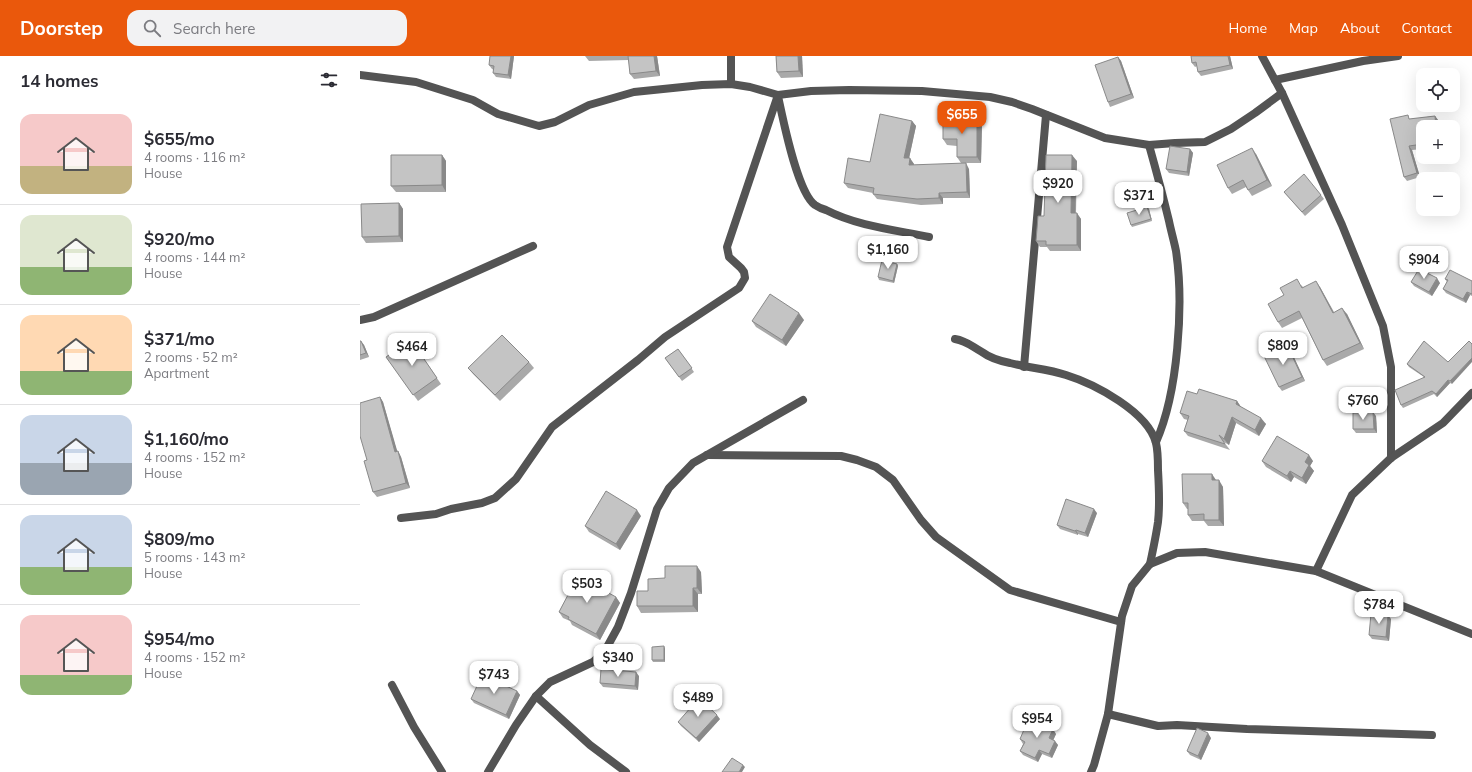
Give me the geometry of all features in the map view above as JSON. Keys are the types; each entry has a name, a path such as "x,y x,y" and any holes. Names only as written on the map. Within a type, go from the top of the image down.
{"street":[{"path":"731,56 731,84"},
{"path":"1262,56 1282,93 1342,225 1383,326 1391,367 1391,458"},
{"path":"1275,80 1363,61 1398,56"},
{"path":"360,76 416,82 473,100 498,114 539,126 556,122 589,105 634,92 702,85 731,84 750,86 778,95 811,91 849,90 922,91 990,97 1012,102 1105,138 1149,145 1175,142 1205,142 1231,129 1282,93"},
{"path":"778,95 789,146 797,172 808,198 814,205 839,217 929,237"},
{"path":"401,518 436,514 451,509 482,503 495,498 516,479 552,427 665,337 739,288 745,278 744,272 729,257 727,247 778,95"},
{"path":"1024,367 1046,115"},
{"path":"1149,145 1176,251 1178,293 1178,324 1173,385 1163,427 1156,442"},
{"path":"360,320 374,317 533,246"},
{"path":"955,340 964,340 982,353 1000,361 1067,375 1099,389 1123,403 1138,415 1147,426 1156,442 1160,494 1158,522 1150,564 1132,586 1122,616 1108,714 1091,772"},
{"path":"1316,571 1352,495 1391,458 1442,423 1472,393"},
{"path":"488,772 516,725 536,696 550,682 593,662 606,649 618,627 631,593 658,510 669,488 694,463 803,400"},
{"path":"707,455 841,456 876,467 893,480 921,520 936,537 1010,590 1121,622"},
{"path":"1150,564 1177,553 1205,552 1316,571 1472,634"},
{"path":"392,685 414,728 442,772"},
{"path":"536,696 590,745 626,772"},
{"path":"1108,714 1158,726 1177,725 1247,729 1432,735"}],"building":[{"path":"490,56 511,56 508,75 493,73 494,66 489,65"},
{"path":"628,56 654,56 656,71 630,74"},
{"path":"776,56 798,56 799,71 777,72"},
{"path":"1191,56 1228,56 1230,65 1198,72 1196,62 1192,63"},
{"path":"1118,57 1131,94 1108,102 1095,65"},
{"path":"880,114 912,121 904,158 910,158 909,165 966,163 967,192 939,193 939,198 917,199 873,194 874,188 844,183 848,158 870,162"},
{"path":"1408,115 1409,119 1435,116 1435,120 1416,120 1416,145 1409,146 1416,173 1404,177 1390,119"},
{"path":"943,117 977,118 977,157 957,157 957,139 943,139"},
{"path":"1170,146 1190,149 1187,172 1166,169"},
{"path":"1252,148 1267,180 1248,190 1243,180 1228,188 1217,165"},
{"path":"391,155 442,155 442,185 391,186"},
{"path":"1046,155 1072,155 1071,213 1077,213 1077,245 1046,245 1046,241 1036,241 1038,216 1044,216"},
{"path":"1304,174 1321,195 1302,212 1284,192"},
{"path":"399,203 399,236 362,237 361,204"},
{"path":"1147,207 1151,219 1131,225 1127,213"},
{"path":"882,260 897,264 893,281 878,277"},
{"path":"1419,269 1437,278 1429,292 1411,282"},
{"path":"1450,270 1472,281 1472,294 1467,292 1463,299 1443,289 1448,280 1445,279"},
{"path":"1297,279 1302,288 1316,281 1333,313 1342,308 1360,343 1323,360 1299,311 1278,322 1268,304 1284,295 1280,288"},
{"path":"770,294 799,313 782,340 752,321"},
{"path":"502,335 529,362 495,395 468,368"},
{"path":"411,340 437,378 413,395 386,357"},
{"path":"360,341 366,353 360,355"},
{"path":"1424,341 1448,362 1469,341 1472,344 1472,358 1450,381 1448,380 1436,394 1432,391 1401,405 1395,390 1425,377 1407,364"},
{"path":"1287,345 1302,377 1279,387 1264,356"},
{"path":"678,349 692,368 679,377 665,358"},
{"path":"1199,389 1237,401 1236,404 1261,418 1255,430 1232,417 1224,439 1219,435 1225,444 1184,431 1189,416 1180,413 1187,391 1197,394"},
{"path":"380,397 395,452 398,451 406,483 373,492 364,461 367,460 360,436 360,403"},
{"path":"1373,412 1374,429 1353,429 1353,413"},
{"path":"1277,436 1309,455 1305,462 1309,465 1302,478 1290,471 1287,476 1262,461"},
{"path":"1182,474 1212,474 1212,480 1219,480 1219,520 1204,520 1204,514 1188,515 1188,503 1183,503"},
{"path":"606,491 637,510 616,544 585,526"},
{"path":"1066,499 1094,509 1085,533 1057,525"},
{"path":"665,566 697,566 697,588 693,588 693,606 637,606 637,591 648,591 648,579 665,578"},
{"path":"574,574 616,597 596,634 568,619 569,617 559,612 569,593 565,591"},
{"path":"1371,614 1388,615 1386,637 1369,635"},
{"path":"664,646 664,660 652,660 652,647"},
{"path":"601,669 636,672 635,686 600,683"},
{"path":"482,675 517,691 506,715 471,699"},
{"path":"699,698 717,715 696,738 678,722"},
{"path":"1033,719 1053,729 1049,738 1055,741 1049,754 1039,750 1035,758 1020,751 1025,742 1020,739 1026,725 1029,727"},
{"path":"1197,728 1208,733 1198,756 1187,751"},
{"path":"732,758 743,765 739,772 722,772"}]}
